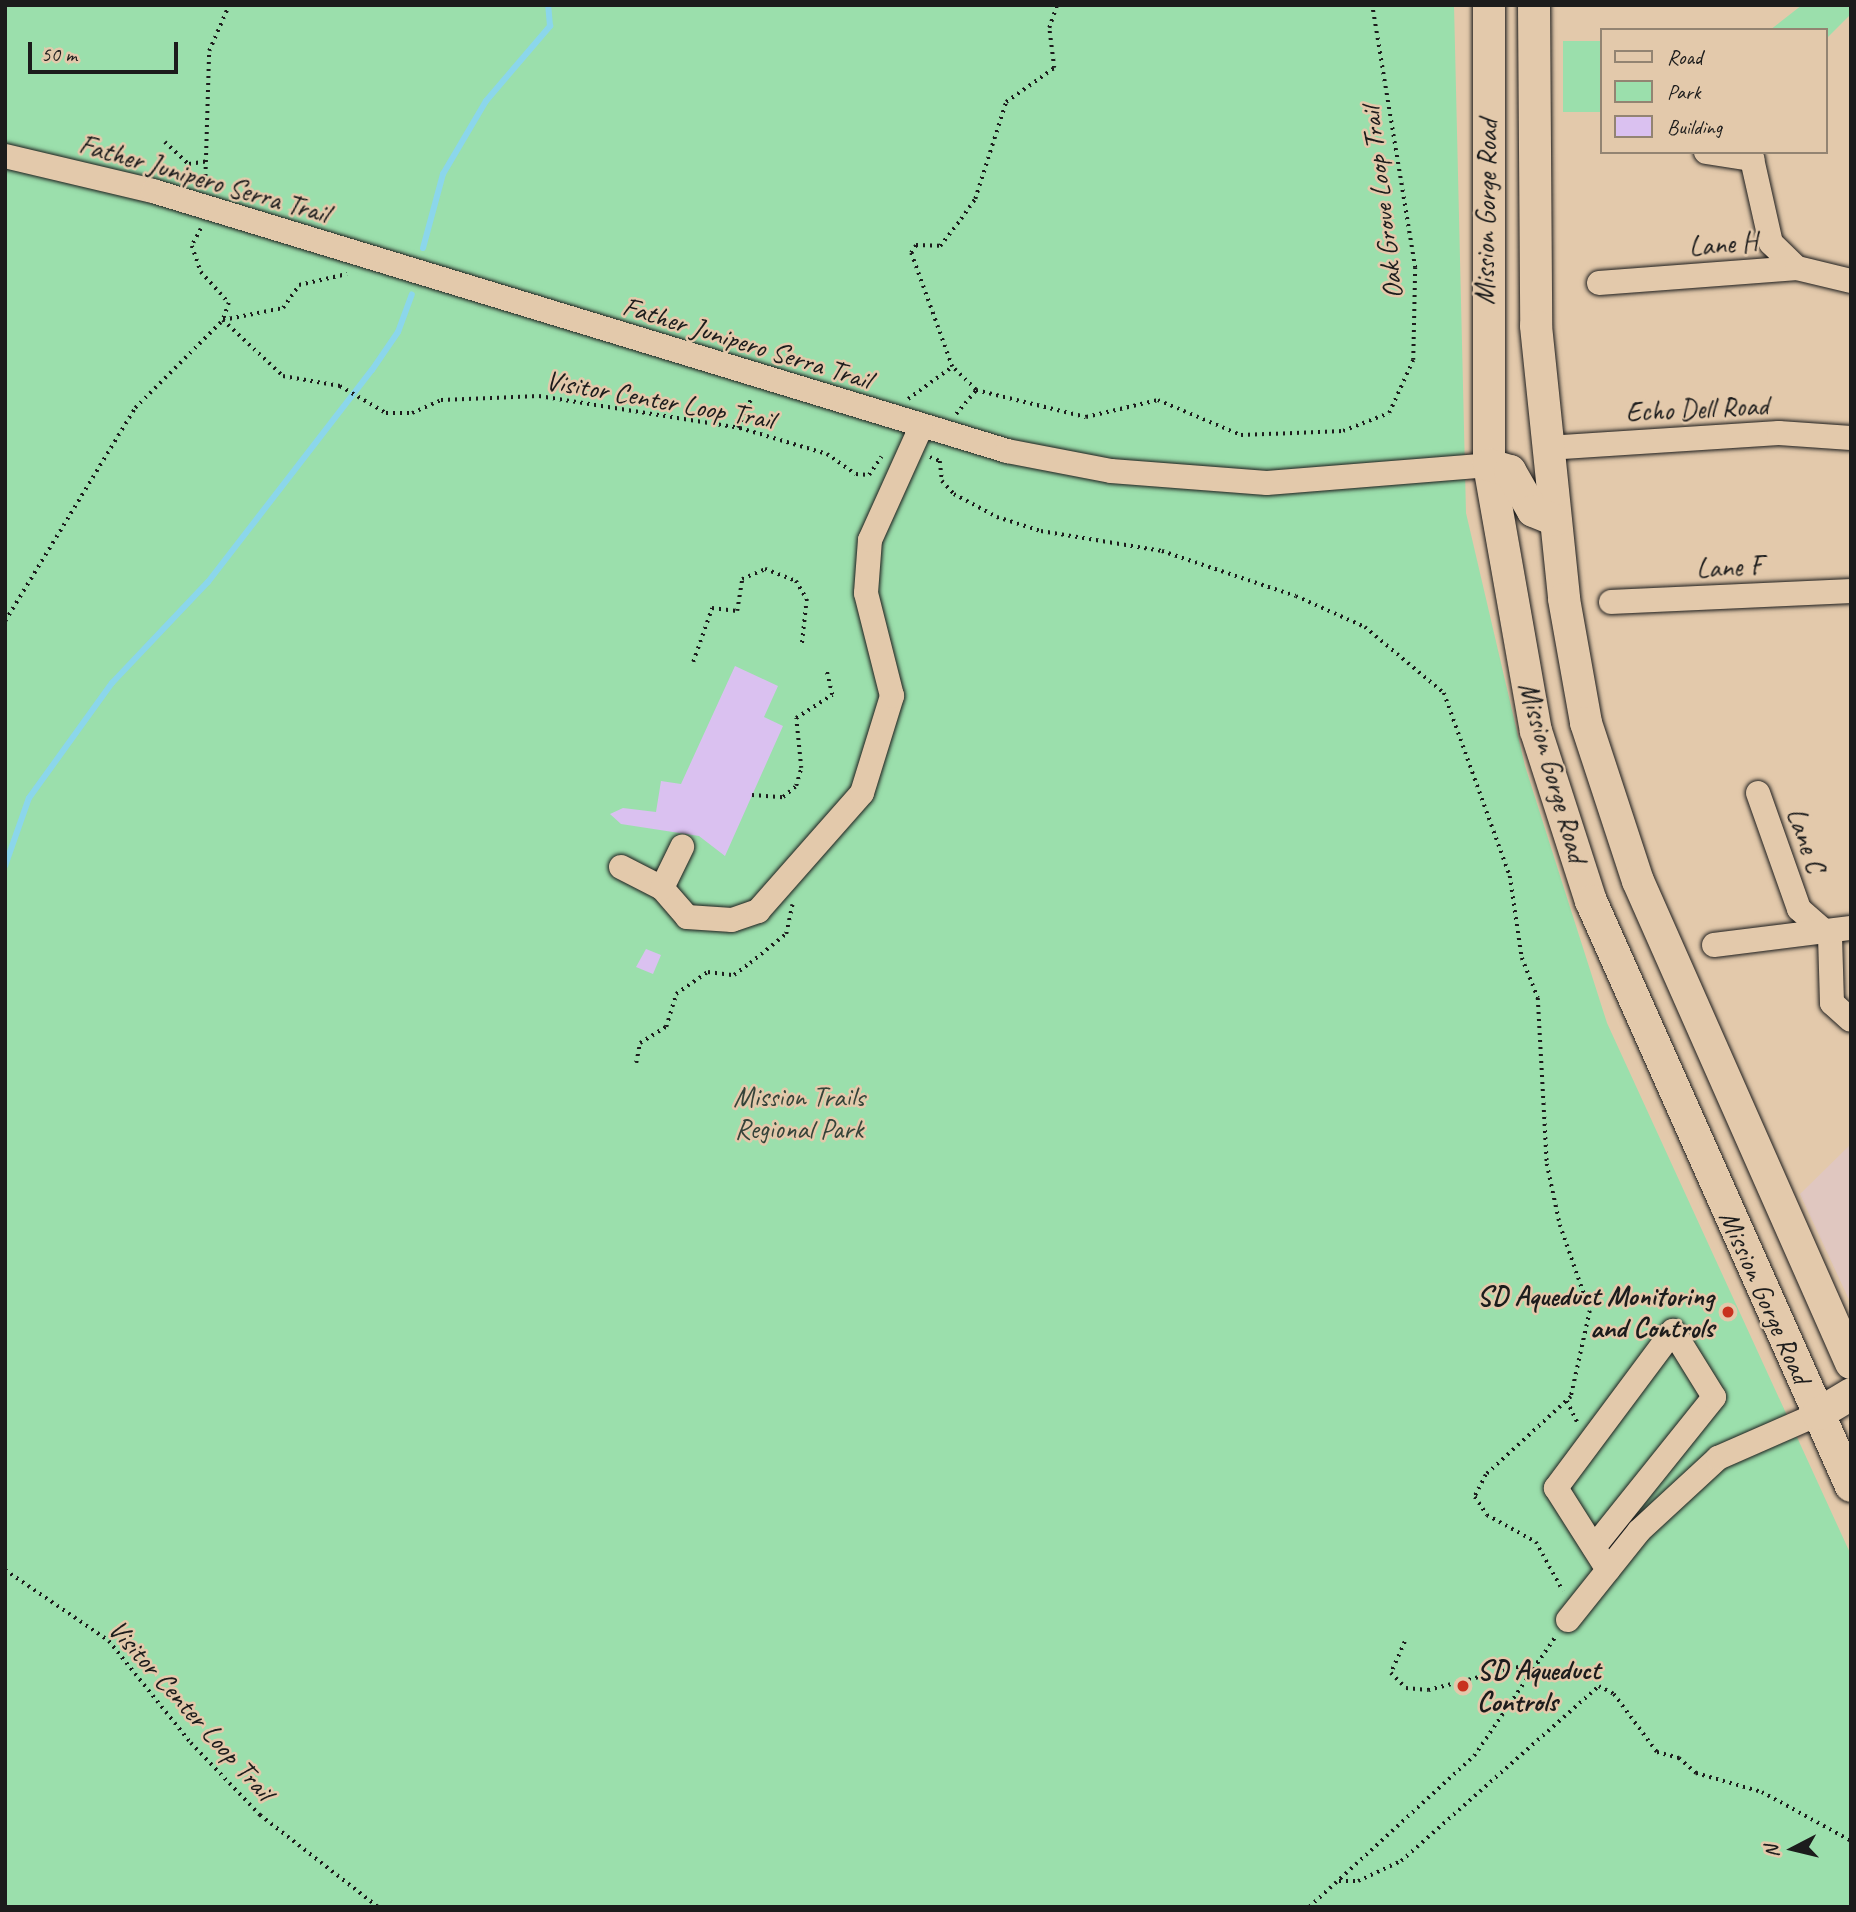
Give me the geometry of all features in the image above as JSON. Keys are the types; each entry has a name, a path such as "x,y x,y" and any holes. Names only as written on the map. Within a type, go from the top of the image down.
{"main road":[{"name":"Mission Gorge Road","path":"1489,5 1489,465 1536,731 1591,901 1851,1486"},
{"name":"Mission Gorge Road","path":"1534,5 1535,326 1555,520 1586,723 1638,881 1851,1363"},
{"path":"1489,465 1510,471 1533,511 1555,520"},
{"path":"1818,1414 1851,1395"}],"street":[{"path":"1719,154 1752,159 1770,243 1797,268"},
{"name":"Father Junipero Serra Trail","path":"5,156 212,209 759,378 917,438 949,436 1111,471 1267,483 1489,465"},
{"name":"Lane H","path":"1599,284 1797,268 1851,281"},
{"name":"Echo Dell Road","path":"1547,448 1779,433 1851,438"},
{"path":"621,867 662,888 687,917 711,921 758,911 862,793 882,738 892,696 866,593 870,540 917,438"},
{"name":"Lane F","path":"1611,602 1851,591"},
{"name":"Lane C","path":"1758,793 1799,909 1840,932"},
{"path":"662,888 682,847"},
{"path":"1714,945 1840,932 1832,1003 1851,1020"},
{"path":"1594,1547 1714,1397 1673,1331 1556,1488 1608,1570"},
{"path":"1568,1620 1639,1531 1718,1458 1818,1414"}],"path":[{"path":"5,621 135,408 223,320 229,303 201,272 192,246 212,209 205,187 209,51 229,5"},
{"path":"949,436 957,410 976,390 952,367 911,253 916,245 940,246 961,219 975,199 1006,102 1054,68 1049,28 1057,5"},
{"name":"Oak Grove Loop Trail","path":"976,390 1086,417 1158,400 1241,435 1343,430 1390,413 1413,360 1415,268 1372,5"},
{"path":"165,142 189,164 207,161"},
{"path":"223,320 283,308 299,285 341,279 352,270 355,254"},
{"name":"Visitor Center Loop Trail","path":"223,320 283,376 340,386 386,413 412,413 442,400 540,396 738,428 827,454 856,474 869,475 894,441 917,438"},
{"path":"738,428 759,378"},
{"path":"917,438 940,461 943,481 954,494 997,517 1041,531 1162,551 1296,596 1365,627 1444,693 1510,876 1522,958 1538,998 1547,1164 1559,1225 1590,1311 1572,1397 1486,1475 1475,1497 1488,1515 1536,1542 1566,1598 1568,1620 1474,1756 1309,1907"},
{"path":"693,662 712,608 737,611 742,579 765,569 796,581 807,599 802,645"},
{"path":"752,795 783,797 796,786 801,768 796,718 832,695 826,670"},
{"path":"636,1063 640,1044 666,1027 676,994 708,972 734,975 786,934 792,908 781,885"},
{"name":"Visitor Center Loop Trail","path":"5,1570 109,1641 191,1743 260,1815 378,1907"},
{"path":"1405,1642 1391,1673 1406,1688 1428,1690 1538,1662"},
{"path":"1336,1881 1358,1881 1401,1861 1599,1686 1614,1694 1657,1752 1679,1758 1696,1773 1762,1792 1851,1841"}],"shaded area":[{"path":"1851,1144 1851,1304 1800,1194"}],"green space":[{"name":"Mission Trails Regional Park","path":"5,5 1454,5 1466,513 1525,766 1607,1023 1851,1555 1851,1907 5,1907"},
{"path":"1802,5 1851,5 1851,14 1828,37 1828,28 1773,28"},
{"path":"1563,41 1601,41 1601,112 1563,112"}],"building":[{"path":"735,666 778,686 764,717 783,726 725,856 699,836 621,824 610,814 623,808 656,812 661,781 681,784"},
{"path":"646,949 661,955 653,974 636,967"}],"waterway":[{"path":"423,248 443,174 486,101 550,26 548,5"},
{"path":"5,866 29,798 112,683 208,582 372,370 398,332 412,294"}],"place":[{"name":"SD Aqueduct Monitoring and Controls","path":"1728,1312"},
{"name":"SD Aqueduct Controls","path":"1463,1686"}]}
